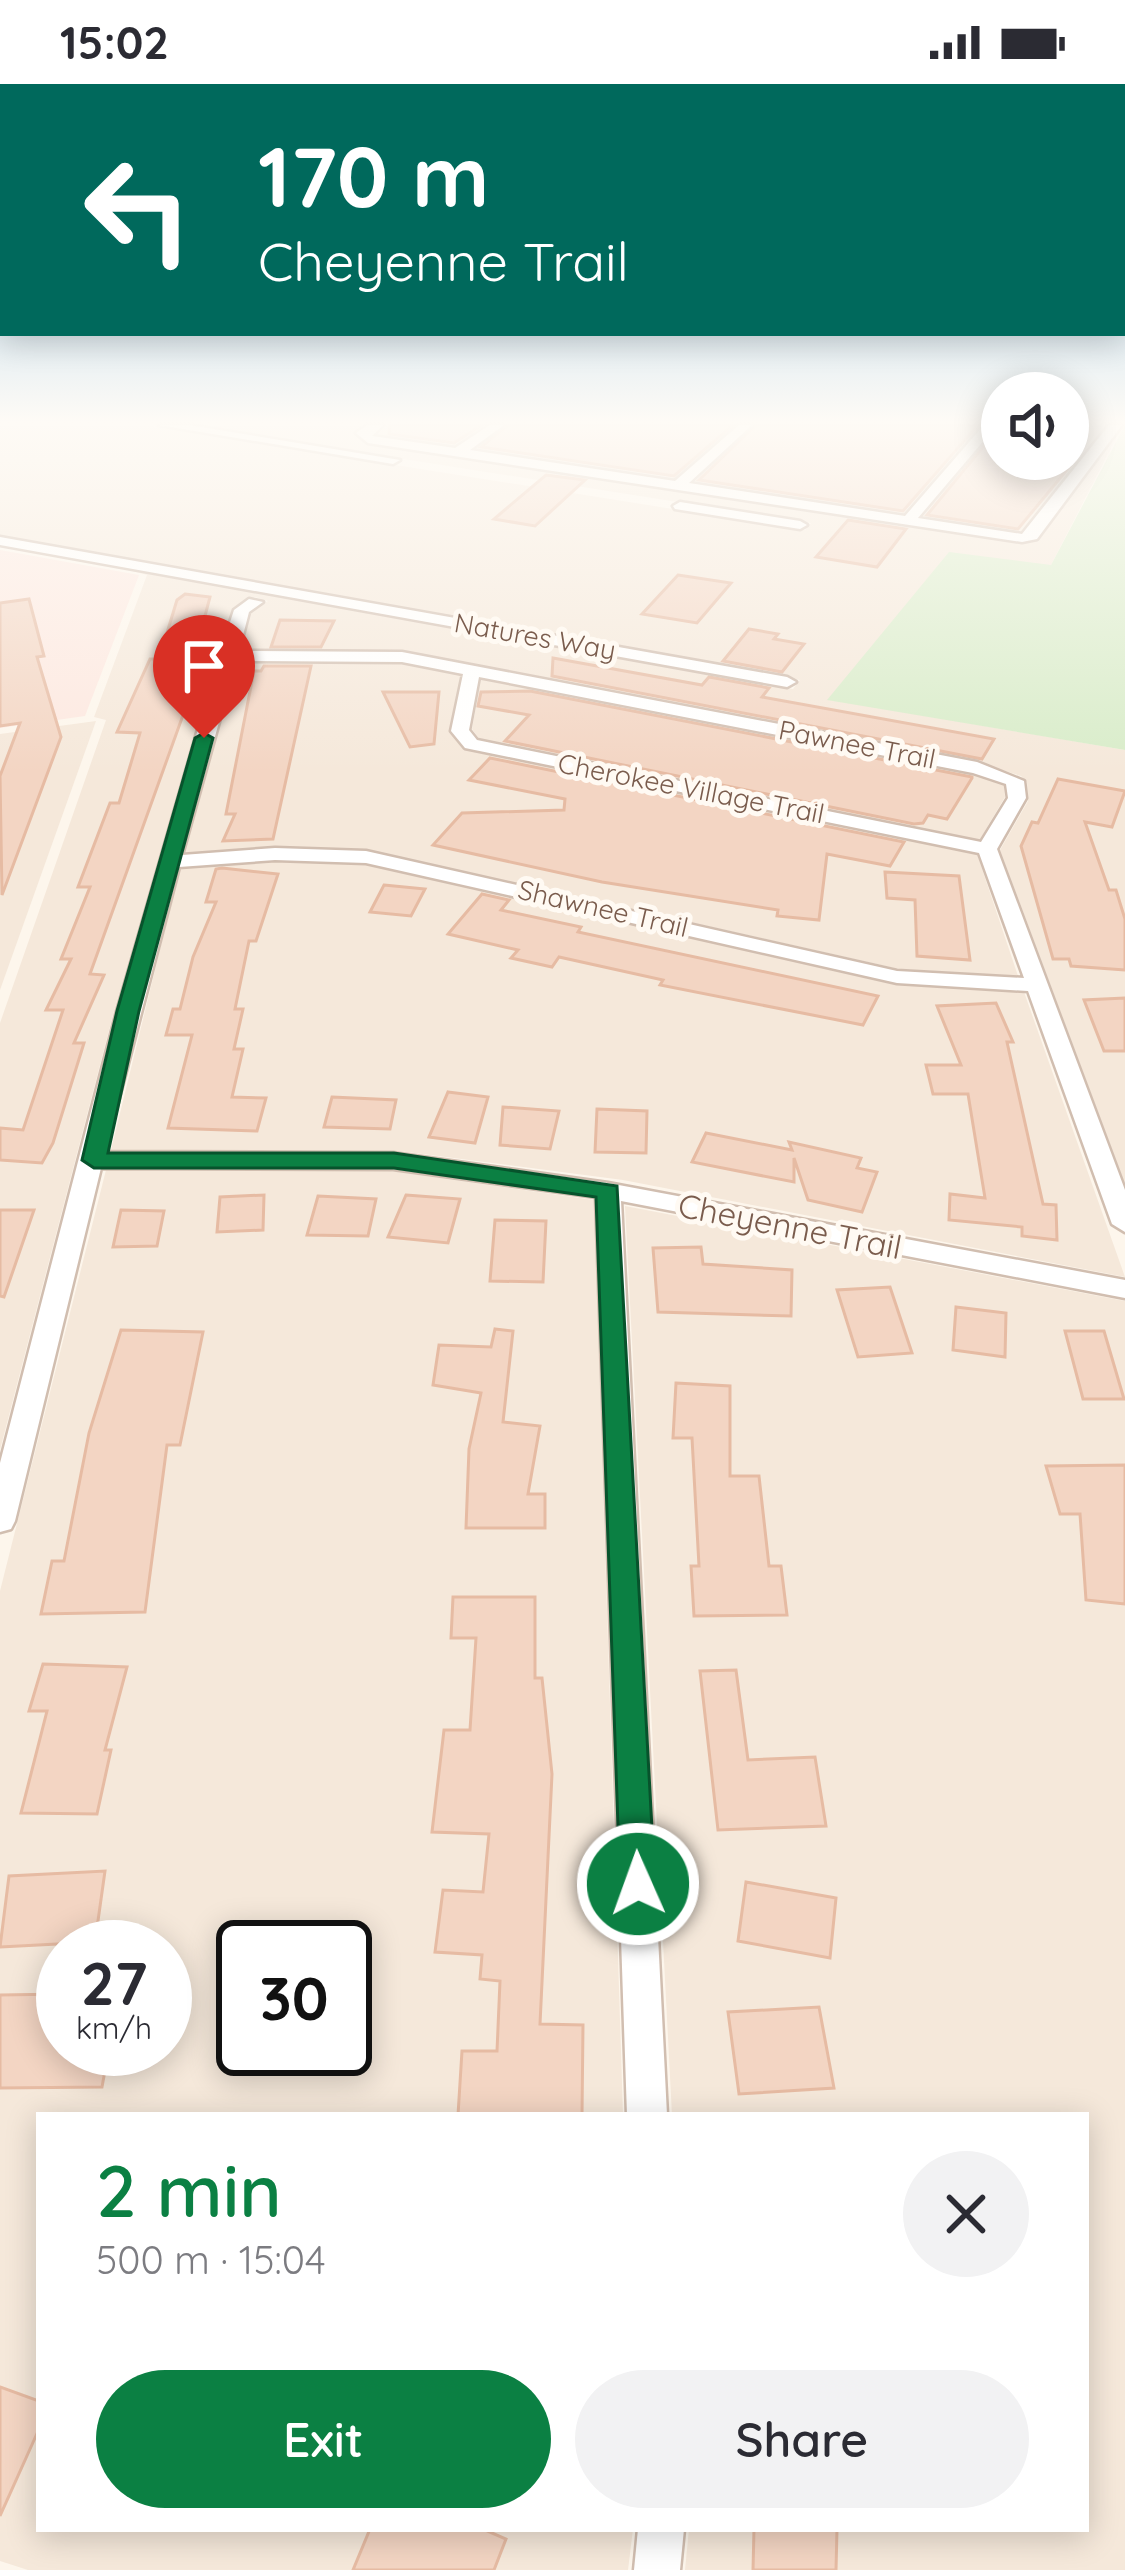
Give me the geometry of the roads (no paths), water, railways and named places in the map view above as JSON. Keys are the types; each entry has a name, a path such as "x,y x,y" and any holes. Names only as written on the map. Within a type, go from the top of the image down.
{"street":[{"name":"Natures Way","path":"0,541 787,682"},
{"path":"0,1522 169,862 242,610 255,602"},
{"name":"Pawnee Trail","path":"227,656 403,657 977,768 1016,781 1017,798 988,849"},
{"name":"Cherokee Village Trail","path":"472,670 460,730 471,744 988,849"},
{"path":"988,849 1125,1225"},
{"name":"Shawnee Trail","path":"169,862 275,854 366,857 896,977 1035,985"},
{"name":"Cheyenne Trail","path":"94,1160 394,1161 608,1191 1125,1289"},
{"path":"608,1191 647,2112"},
{"path":"656,2570 661,2532"}]}
